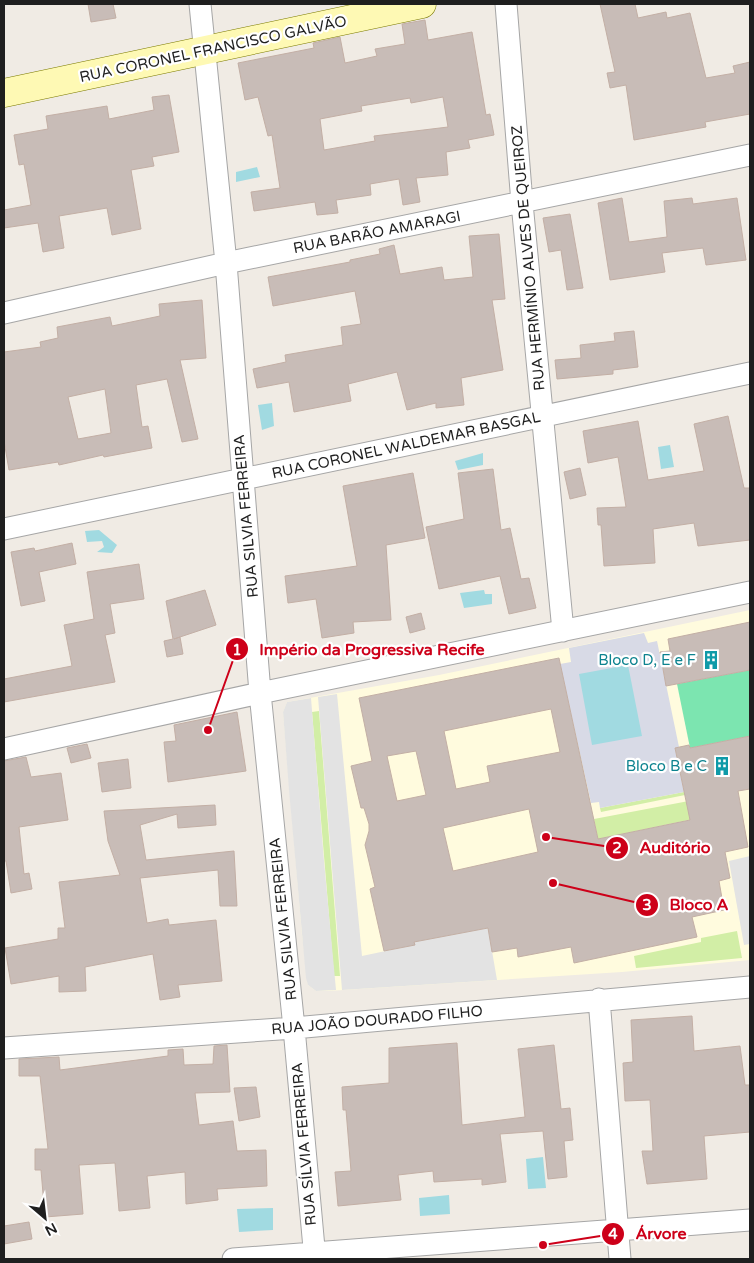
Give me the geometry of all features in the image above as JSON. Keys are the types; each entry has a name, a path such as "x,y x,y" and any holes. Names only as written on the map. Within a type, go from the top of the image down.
{"main road":[{"name":"RUA CORONEL FRANCISCO GALVÃO","path":"4,93 422,4"}],"street":[{"name":"RUA SILVIA FERREIRA","path":"200,4 226,263 260,694 294,1028"},
{"name":"RUA HERMÍNIO ALVES DE QUEIROZ","path":"506,4 522,203 563,631"},
{"name":"RUA BARÃO AMARAGI","path":"4,313 226,263 750,155"},
{"name":"RUA CORONEL WALDEMAR BASGAL","path":"4,529 750,373"},
{"path":"4,749 750,592"},
{"name":"RUA JOÃO DOURADO FILHO","path":"4,1048 294,1028 599,999 750,987"},
{"path":"599,999 620,1259"},
{"name":"RUA SÍLVIA FERREIRA","path":"294,1028 314,1256"},
{"path":"233,1259 314,1256 750,1220"}],"shaded area":[{"path":"750,610 750,960 622,972 328,991 316,991 308,985 283,712 287,702 439,675"},
{"path":"644,633 648,643 657,641 679,747 675,748 684,792 600,808 599,802 591,803 560,664 571,662 569,648"},
{"path":"337,694 362,956 414,945 414,942 488,928 497,980 342,990 318,697"},
{"path":"311,698 336,990 316,991 308,985 306,978 289,790 283,712 287,702"},
{"path":"750,856 750,944 744,945 729,861"}],"green space":[{"path":"750,670 750,736 690,748 677,684"},
{"path":"319,711 340,976 334,976 312,712"},
{"path":"684,792 685,795 601,812 600,808"},
{"path":"694,800 698,818 598,839 594,819"},
{"path":"737,931 742,958 636,968 634,956 701,942 701,938"}],"water":[{"path":"257,167 260,177 236,182 236,172"},
{"path":"272,403 274,426 262,430 258,405"},
{"path":"670,445 674,467 661,469 658,447"},
{"path":"483,453 483,465 458,470 455,461"},
{"path":"99,530 117,545 112,553 97,552 104,547 102,541 87,542 85,531"},
{"path":"484,590 485,594 492,594 492,604 464,608 460,593"},
{"path":"628,665 642,736 592,745 579,674"},
{"path":"543,1157 546,1188 528,1189 526,1159"},
{"path":"449,1195 450,1214 420,1216 419,1198"},
{"path":"273,1208 273,1230 239,1232 237,1209"}],"building":[{"path":"88,4 113,4 116,18 91,22"},
{"path":"600,4 635,4 638,18 666,12 667,18 690,13 706,78 735,73 733,66 750,62 750,114 705,122 706,127 634,140 626,85 610,88 607,73 615,72"},
{"path":"425,20 428,40 472,32 486,115 490,114 494,135 468,140 470,148 446,152 448,175 416,178 420,202 403,205 399,179 370,184 371,195 336,200 338,213 317,215 315,202 254,211 251,192 280,188 272,135 268,136 258,97 245,100 238,63 314,48 313,43 340,37 345,63 377,56 375,49 405,44 402,24","holes":["443,97 448,127 374,136 375,141 324,150 320,119 362,111 361,106 410,98 411,103"]},
{"path":"169,95 179,152 152,157 154,166 131,170 141,229 112,235 107,208 59,216 64,248 43,252 38,223 4,228 4,210 31,205 24,164 19,165 14,135 48,129 46,116 107,106 109,119 154,110 152,97"},
{"path":"622,198 629,242 667,237 664,201 692,198 693,204 737,198 746,260 706,265 703,248 662,253 665,272 610,280 598,203"},
{"path":"570,214 583,288 567,290 561,250 549,252 543,218"},
{"path":"499,234 505,299 492,300 503,370 461,378 464,405 436,408 436,403 407,410 397,372 348,384 351,401 294,412 289,382 257,388 253,369 286,362 285,355 343,345 341,327 361,324 355,291 273,306 268,277 350,262 350,260 380,254 379,249 394,245 400,274 442,267 444,280 473,277 469,236"},
{"path":"202,300 206,358 180,360 198,439 182,442 167,379 136,385 142,427 148,426 152,448 104,457 103,455 59,465 58,462 9,470 4,441 4,352 41,347 40,342 58,338 57,327 110,317 112,326 160,316 159,304","holes":["105,389 111,433 78,439 68,397"]},
{"path":"634,331 638,367 613,370 613,374 557,379 555,360 581,358 580,345 615,341 614,333"},
{"path":"728,416 744,488 750,488 750,540 698,546 694,523 653,529 655,563 604,566 601,525 598,525 597,508 626,507 618,457 588,463 583,431 638,421 648,480 704,471 694,424"},
{"path":"580,468 586,495 570,499 564,472"},
{"path":"493,469 501,530 510,528 521,579 529,578 536,608 509,614 500,576 439,589 426,527 464,519 458,473"},
{"path":"413,473 425,538 386,545 391,620 353,622 354,633 322,638 316,599 288,603 285,576 357,566 343,486"},
{"path":"72,543 76,564 39,572 45,601 21,606 11,552 34,548 35,551"},
{"path":"139,564 144,599 110,604 115,633 105,635 115,682 4,702 4,679 72,666 64,625 94,619 87,572"},
{"path":"205,590 216,625 180,637 183,654 167,657 164,641 173,639 166,601"},
{"path":"421,613 425,629 410,633 406,617"},
{"name":"Bloco D, E e F","path":"750,622 750,670 666,686 660,652 670,651 668,639"},
{"path":"559,658 598,839 690,820 675,748 689,745 690,748 750,736 750,789 738,791 748,847 725,852 730,878 719,881 724,910 692,917 697,937 574,963 571,947 518,957 517,948 492,952 488,928 414,942 415,945 384,951 370,889 375,887 365,845 369,824 364,808 361,808 351,766 372,761 359,698","holes":["551,709 560,752 487,766 490,782 456,789 444,731","416,751 426,795 397,801 387,756","529,809 538,852 453,871 443,828"]},
{"path":"237,712 246,771 168,782 164,742 176,741 174,725"},
{"path":"87,744 91,758 71,763 67,748"},
{"path":"26,757 31,777 61,773 68,820 19,827 24,874 29,873 32,889 11,893 6,861 4,861 4,761"},
{"path":"128,759 131,788 102,792 98,763"},
{"path":"215,805 216,825 178,828 177,814 140,825 146,860 234,851 237,906 220,906 218,870 140,878 147,923 168,919 169,925 216,920 222,981 178,985 180,997 160,1000 153,954 85,967 86,991 59,992 59,976 11,984 5,948 58,939 58,928 65,928 59,882 120,875 108,841 104,811"},
{"path":"692,1016 694,1051 740,1046 745,1085 750,1085 750,1132 704,1136 707,1179 647,1184 642,1151 653,1151 650,1100 625,1101 623,1063 633,1062 631,1020"},
{"path":"457,1043 462,1125 525,1117 518,1049 554,1045 561,1109 570,1108 573,1140 564,1141 567,1177 548,1179 543,1131 500,1134 506,1182 482,1185 482,1179 434,1182 433,1171 398,1175 401,1200 338,1206 335,1172 351,1171 346,1110 343,1110 342,1087 389,1083 389,1048"},
{"path":"227,1045 230,1092 195,1093 199,1125 233,1121 237,1151 266,1150 267,1186 217,1189 218,1200 186,1204 185,1172 147,1176 150,1208 119,1211 115,1163 79,1165 83,1214 45,1217 41,1170 35,1170 35,1149 48,1149 40,1076 19,1076 19,1059 59,1057 60,1070 168,1056 168,1050 183,1049 184,1065 213,1064 214,1046"},
{"path":"256,1087 260,1117 239,1121 234,1088"},
{"path":"29,1222 32,1239 4,1244 4,1226"}],"place":[{"name":"Bloco D, E e F","path":"711,660"},
{"name":"Império da Progressiva Recife","path":"208,730"},
{"name":"Bloco B e C","path":"722,766"},
{"name":"Auditório","path":"546,837"},
{"name":"Bloco A","path":"553,883"},
{"name":"Árvore","path":"543,1245"}]}
